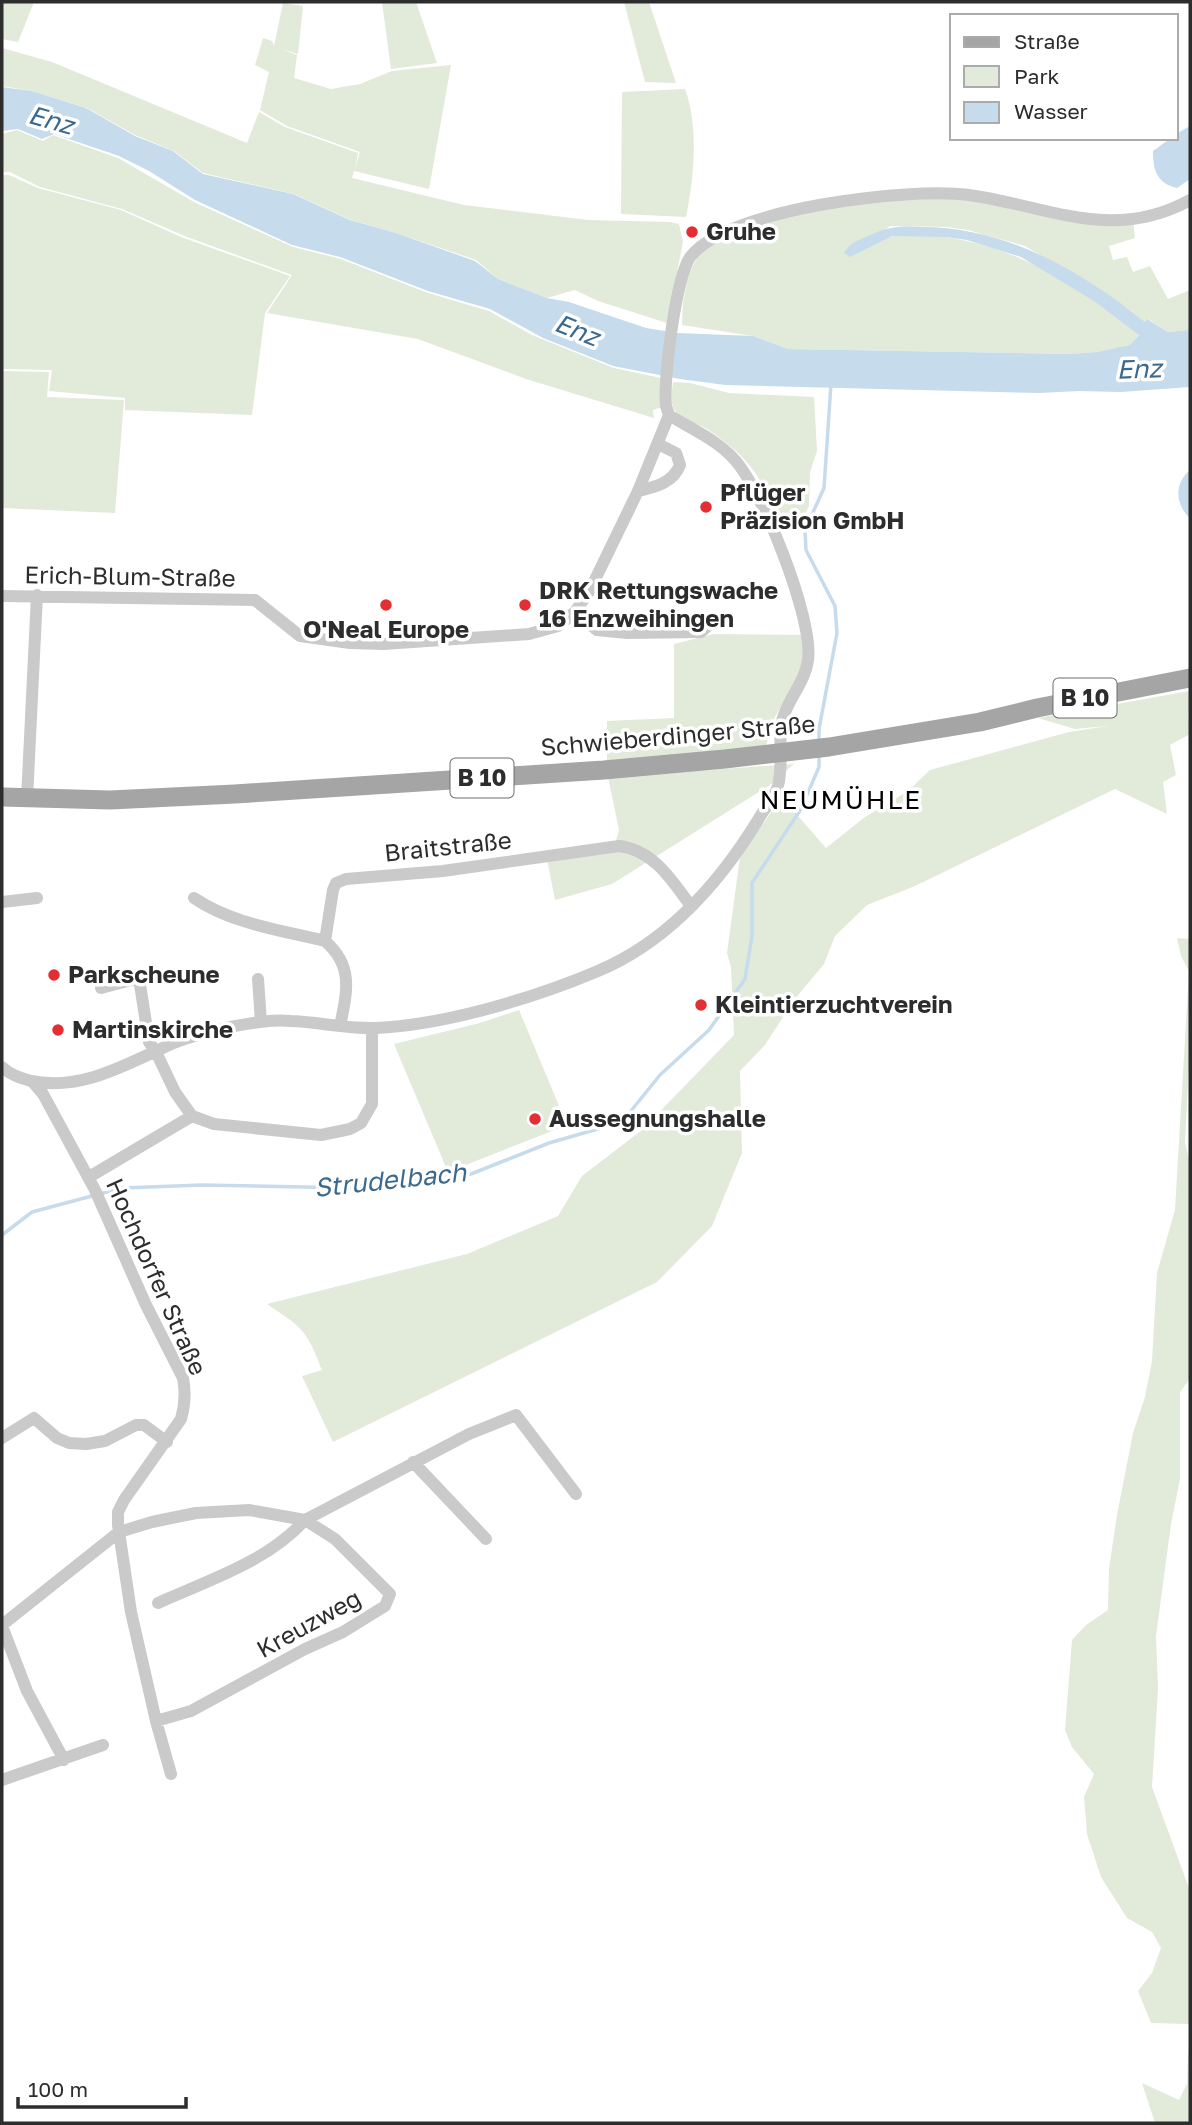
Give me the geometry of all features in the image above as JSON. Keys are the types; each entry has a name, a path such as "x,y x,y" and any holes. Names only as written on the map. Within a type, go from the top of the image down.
{"main road":[{"name":"Schwieberdinger Straße","path":"2,797 110,800 302,790 604,770 781,753 980,722 1190,678"},
{"name":"Schwieberdinger Straße","path":"980,722 1038,718 1190,691"}],"street":[{"path":"4,1070 32,1081 70,1083 113,1070 200,1034 261,1022 291,1021 372,1028 400,1026 504,1004 598,971 649,942 715,883 778,787 782,720 806,671 809,659 806,633 771,522 743,470 724,450 703,434 669,415 665,399 667,381 674,322 687,261 703,244 733,229 807,207 928,192 969,195 1069,217 1112,222 1155,215 1190,200"},
{"name":"Erich-Blum-Straße","path":"2,596 255,600 300,636 350,643 384,645 530,634 558,626 575,612 590,590 638,491 669,415"},
{"path":"638,491 663,484 677,473 680,465 676,453 658,444"},
{"path":"27,799 37,595"},
{"path":"575,612 597,630 627,633 701,632 708,626"},
{"name":"Braitstraße","path":"325,941 333,890 337,883 346,878 443,871 619,846 659,864 691,906"},
{"path":"2,902 37,898"},
{"path":"194,898 229,918 325,941 336,950 347,982 340,1026"},
{"path":"101,988 139,978 182,975"},
{"path":"139,978 149,1042 174,1092 192,1116 214,1124 321,1135 350,1129 361,1123 372,1104 372,1028"},
{"path":"258,979 261,1022"},
{"name":"Hochdorfer Straße","path":"32,1081 43,1094 89,1177 146,1305 183,1378 185,1404 181,1419 118,1512 131,1612 171,1774"},
{"path":"89,1177 192,1116"},
{"path":"159,1603 257,1559 291,1535 304,1520 469,1434 516,1415 576,1494"},
{"path":"2,1438 34,1418 57,1438 69,1443 106,1441 136,1425 144,1425 167,1442"},
{"path":"413,1462 486,1539"},
{"name":"Kreuzweg","path":"119,1532 196,1513 249,1510 304,1520 335,1539 390,1594 385,1606 343,1632 191,1711 156,1721"},
{"path":"64,1759 27,1690 2,1626 119,1532"},
{"path":"2,1780 103,1745"}],"green space":[{"path":"2,2 34,2 18,42 2,39"},
{"path":"382,2 416,2 437,63 391,69"},
{"path":"624,2 649,2 676,83 645,82"},
{"path":"283,3 303,6 298,54 282,49 297,55 294,78 331,89 360,84 392,71 451,65 429,189 354,171 352,178 464,205 588,220 679,224 683,242 667,323 598,301 575,290 547,298 498,279 476,260 351,220 294,194 203,173 174,151 135,135 87,108 32,91 2,86 2,48 52,62 247,143 259,112 285,127 358,153 355,169 360,152 287,126 260,110 269,72 255,65 263,38 272,41 274,46"},
{"path":"685,89 694,136 686,217 621,214 622,92"},
{"path":"17,130 43,141 53,135 118,158 194,202 293,247 341,259 428,293 489,311 532,335 614,368 661,378 662,407 653,410 654,418 526,379 418,339 267,313 292,275 187,237 122,209 40,187 10,172 2,172 2,134"},
{"path":"2,175 9,175 38,188 121,210 181,237 290,276 265,313 252,415 125,410 125,398 49,391 52,370 2,369"},
{"path":"928,192 1133,220 1135,238 1109,246 1113,260 1127,257 1133,272 1150,266 1168,299 1190,290 1190,335 1187,330 1168,332 1148,319 1146,323 1130,310 1025,246 947,227 890,226 850,257 894,236 928,235 994,248 1056,276 1113,313 1139,334 1131,345 1070,354 788,349 753,336 682,325 689,273 700,253 717,241 807,207"},
{"path":"2,371 49,372 47,397 124,400 115,513 2,508"},
{"path":"673,382 690,383 729,393 814,397 817,451 810,472 809,506 798,529 783,527 762,483 745,460 722,439 677,413 672,403"},
{"path":"714,634 805,635 802,671 775,717 765,748 607,764 607,721 674,718 674,644"},
{"path":"1190,691 1190,734 1170,745 1176,775 1163,782 1167,814 1115,789 915,886 867,905 835,936 824,964 794,1000 765,1045 740,1071 742,1153 712,1226 657,1282 333,1442 302,1376 322,1370 312,1345 296,1324 267,1304 467,1254 558,1216 582,1176 642,1130 734,1035 731,967 727,953 740,857 772,811 786,802 826,848 865,817 908,791 930,770 1069,732 1108,726 1075,729 1038,718"},
{"path":"794,764 770,785 612,884 555,900 546,854 615,844 619,830 608,777"},
{"path":"1177,938 1190,939 1190,1044 1185,1143 1190,1162 1190,1379 1180,1392 1180,1479 1156,1636 1158,1688 1152,1787 1190,1891 1190,2024 1151,2023 1138,1991 1152,1973 1161,1948 1152,1932 1127,1918 1101,1877 1087,1834 1084,1797 1094,1774 1072,1747 1065,1730 1072,1640 1086,1625 1108,1610 1109,1569 1117,1515 1133,1433 1145,1397 1152,1361 1157,1273 1175,1210 1189,971 1181,956"},
{"path":"519,1010 567,1125 448,1172 394,1044 480,1023"},
{"path":"1190,2051 1190,2123 1155,2123 1142,2083 1179,2100 1187,2084"}],"water":[{"name":"Enz","path":"2,87 32,91 86,108 135,136 173,151 203,174 293,194 350,220 475,261 498,279 547,298 569,302 646,328 677,333 753,336 788,349 1070,354 1130,345 1139,335 1094,301 1021,257 967,240 892,236 850,257 844,253 857,241 898,227 953,229 983,235 1041,255 1095,286 1145,322 1147,319 1168,332 1188,330 1190,387 1121,392 1039,393 725,385 613,366 543,338 490,309 428,291 340,257 292,245 195,200 119,156 54,134 42,139 18,129 2,131"},
{"path":"1190,126 1190,179 1177,188 1165,183 1158,175 1153,151 1168,140 1178,140 1178,133"},
{"path":"1190,470 1190,518 1181,507 1178,494 1181,481"}],"waterway":[{"name":"Strudelbach","path":"819,741 837,633 835,606 806,550 805,530 824,488 831,384"},
{"name":"Strudelbach","path":"2,1235 32,1212 122,1188 202,1185 353,1188 471,1174 549,1143 622,1122 660,1075 709,1030 745,979 752,936 752,883 801,809 819,767 819,755"}],"place":[{"name":"Gruhe","path":"692,232"},
{"name":"Pflüger Präzision GmbH","path":"706,507"},
{"name":"O'Neal Europe","path":"386,605"},
{"name":"DRK Rettungswache 16 Enzweihingen","path":"525,605"},
{"name":"Parkscheune","path":"54,975"},
{"name":"Kleintierzuchtverein","path":"701,1005"},
{"name":"Martinskirche","path":"58,1030"},
{"name":"Aussegnungshalle","path":"535,1119"}],"district":[{"name":"NEUMÜHLE","path":"841,800"}]}
